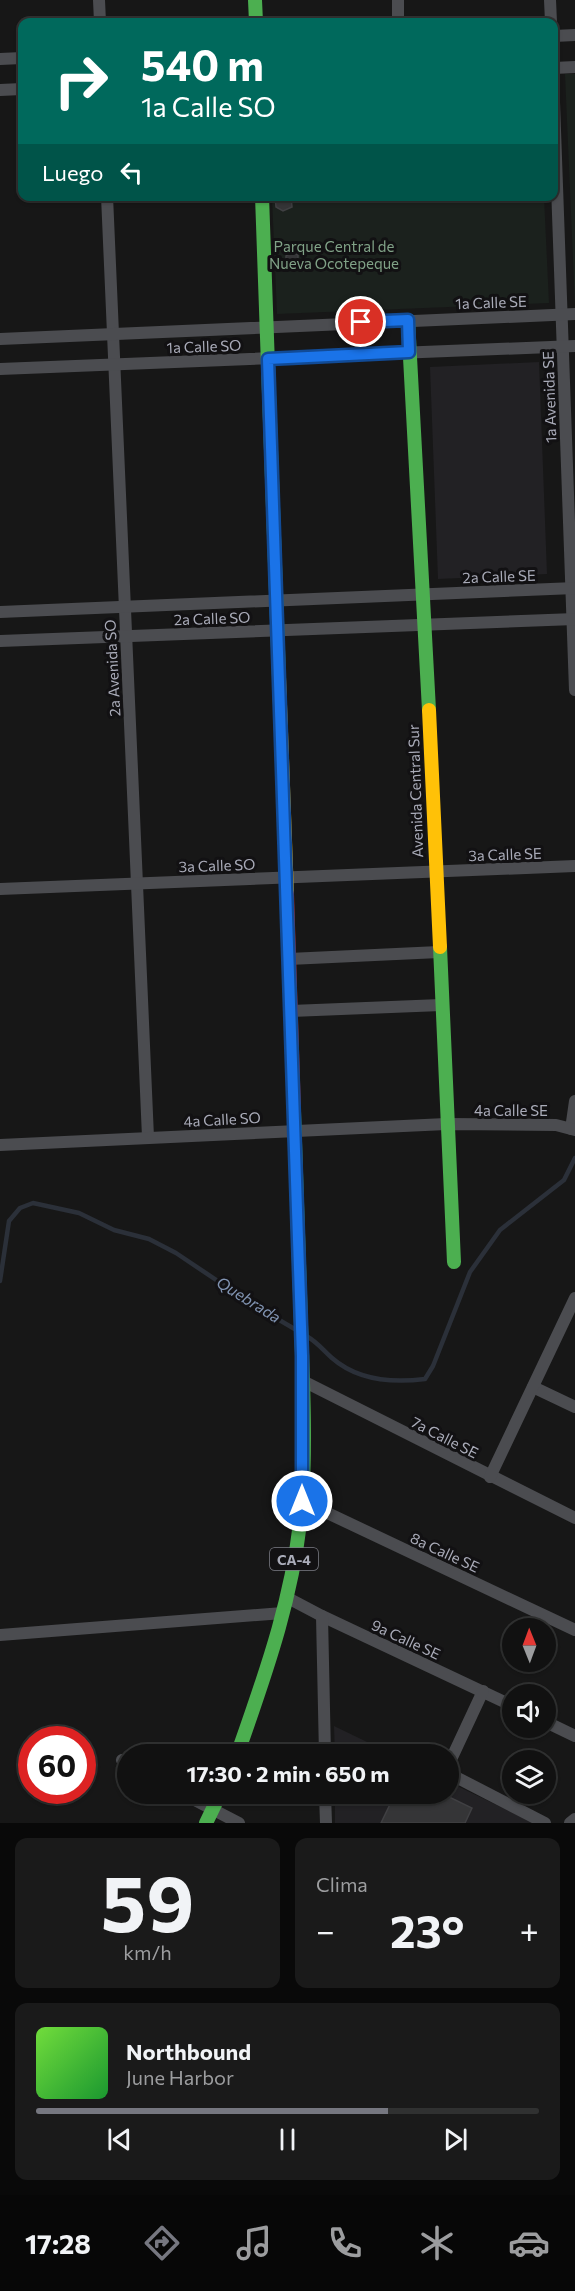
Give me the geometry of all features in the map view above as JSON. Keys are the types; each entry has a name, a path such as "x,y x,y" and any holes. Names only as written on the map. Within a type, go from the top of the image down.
{"main road":[{"path":"255,0 256,18"},
{"name":"CA-4","path":"241,1744 263,1682 283,1612 302,1501 303,1381 262,201"},
{"name":"Avenida Central Sur","path":"408,320 425,624 454,1262"},
{"path":"206,1823 216,1804"}],"street":[{"path":"99,0 100,18"},
{"path":"398,0 398,18"},
{"path":"550,0 551,18"},
{"path":"558,36 575,35"},
{"path":"0,59 18,58"},
{"path":"558,68 575,67"},
{"path":"0,90 18,89"},
{"name":"2a Avenida SO","path":"107,201 148,1137"},
{"name":"1a Avenida SE","path":"557,201 575,690"},
{"name":"1a Calle SE","path":"408,320 575,314"},
{"name":"1a Calle SO","path":"0,339 408,320"},
{"path":"409,352 575,346"},
{"name":"1a Calle SO","path":"0,369 409,352"},
{"name":"2a Calle SE","path":"423,595 573,588"},
{"name":"2a Calle SO","path":"0,612 423,595"},
{"path":"425,624 573,619"},
{"name":"2a Calle SO","path":"0,641 425,624"},
{"name":"3a Calle SE","path":"435,871 575,866"},
{"name":"3a Calle SO","path":"0,889 435,871"},
{"path":"289,959 439,952"},
{"path":"291,1011 441,1005"},
{"path":"573,1130 575,1101"},
{"name":"4a Calle SO","path":"0,1145 446,1124"},
{"name":"4a Calle SE","path":"446,1124 556,1125 573,1130"},
{"path":"490,1477 575,1298"},
{"name":"7a Calle SE","path":"303,1381 575,1518"},
{"path":"533,1387 575,1407"},
{"name":"8a Calle SE","path":"302,1501 575,1630"},
{"name":"9a Calle SE","path":"286,1597 502,1700"},
{"path":"0,1635 283,1612"},
{"path":"322,1616 325,1744"},
{"path":"458,1744 483,1691"},
{"path":"556,1727 575,1736"},
{"path":"459,1779 545,1823"},
{"path":"202,1804 239,1823"},
{"path":"325,1804 326,1823"},
{"path":"570,1823 575,1819"}],"shaded area":[{"path":"539,362 547,574 438,579 430,367"},
{"path":"334,1726 371,1744 335,1744"},
{"path":"459,1787 534,1823 335,1823 335,1804 459,1804"}],"green space":[{"path":"565,74 575,74 575,306"},
{"name":"Parque Central de Nueva Ocotepeque","path":"272,201 544,201 549,303 277,314"}],"building":[{"path":"275,201 291,201 292,207 283,211 276,207"},
{"path":"292,252 298,255 298,262 292,266 286,262 286,256"},
{"path":"459,1802 472,1808 465,1823 381,1823 390,1804 459,1804"}],"waterway":[{"name":"Quebrada","path":"308,1337 342,1365 364,1375 388,1380 425,1379 433,1366 470,1272 500,1230 564,1180 575,1158"},
{"name":"Quebrada","path":"0,1281 9,1221 20,1208 33,1203 79,1213 114,1230 149,1239 176,1253 252,1304 298,1331"}],"traffic: fast":[{"path":"255,0 256,18"},
{"path":"262,201 279,677"},
{"path":"408,320 429,710"},
{"path":"440,947 454,1262"},
{"path":"241,1744 278,1630 299,1534 302,1501 304,1412 294,1111"},
{"path":"206,1823 215,1804"}],"traffic: slow":[{"path":"279,677 287,894"},
{"path":"429,710 440,947"}],"traffic: jam":[{"path":"287,894 294,1111"}],"route":[{"path":"302,1501 303,1381 268,359 409,352 408,320 361,322"}]}
